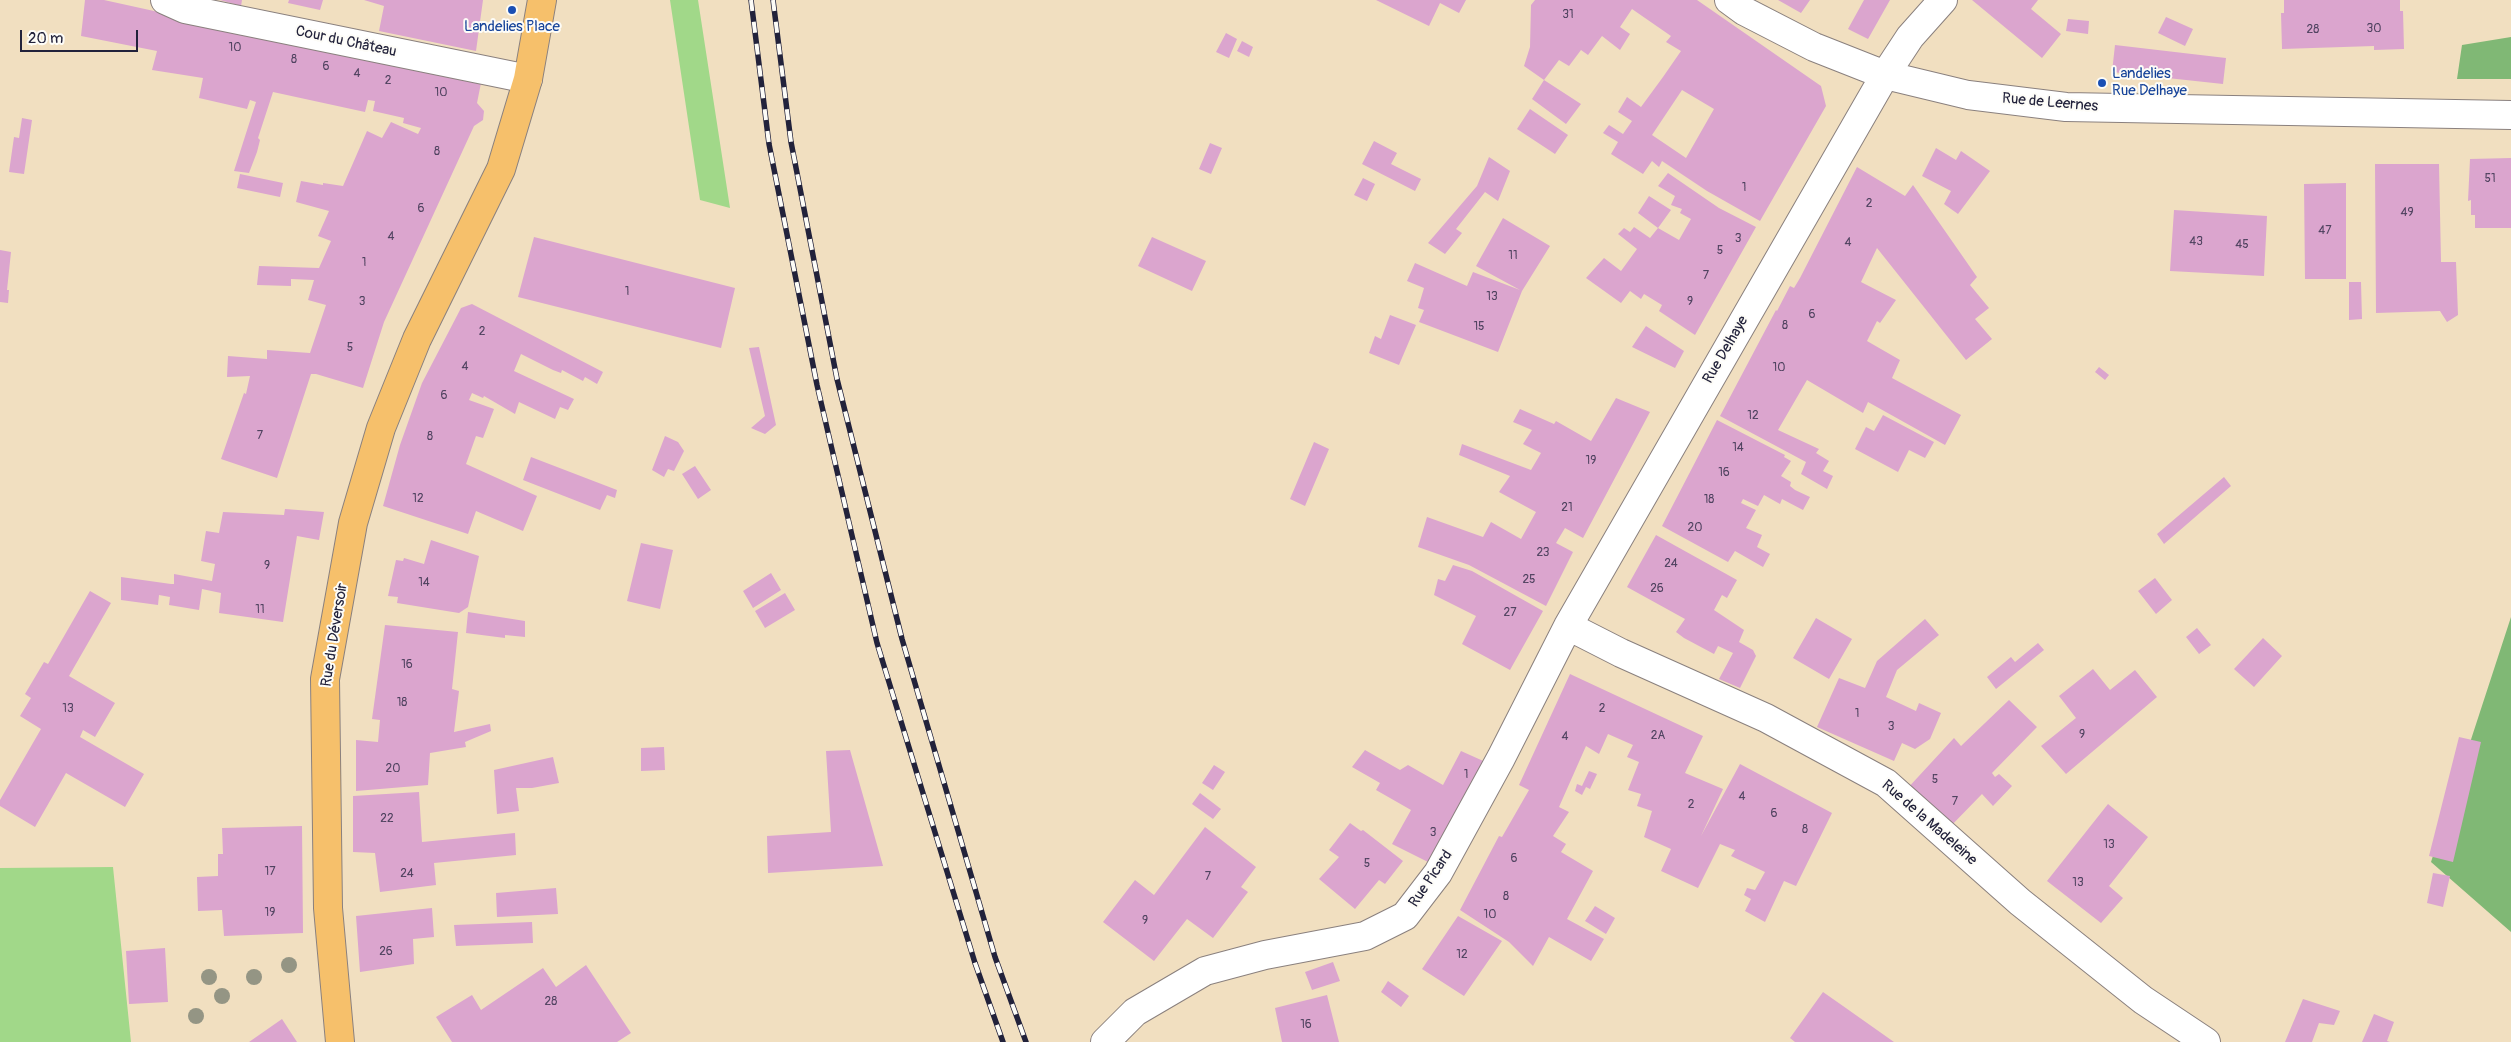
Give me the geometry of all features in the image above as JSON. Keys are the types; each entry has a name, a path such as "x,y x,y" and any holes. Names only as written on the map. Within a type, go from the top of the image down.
{"main road":[{"name":"Rue du Déversoir","path":"340,1042 328,908 326,679 353,523 381,428 417,339 502,169 528,80 542,0"}],"street":[{"name":"Cour du Château","path":"165,0 185,9 528,80"},
{"name":"Rue de Leernes","path":"1729,0 1744,11 1814,47 1886,75 1968,95 2066,107 2511,115"},
{"name":"Rue Delhaye","path":"1568,626 1886,75 1910,37 1943,0"},
{"name":"Rue Picard","path":"1104,1042 1135,1012 1205,971 1265,955 1365,936 1405,916 1443,865 1501,758 1568,626"},
{"name":"Rue de la Madeleine","path":"1568,626 1621,653 1766,718 1886,783 2028,908 2143,1000 2206,1042"}],"green space":[{"path":"670,0 698,0 730,208 700,200"},
{"path":"2511,37 2511,79 2457,79 2462,45"},
{"path":"2511,617 2511,932 2431,862"},
{"path":"113,867 131,1042 0,1042 0,868"}],"building":[{"path":"85,0 104,0 481,83 477,103 484,111 483,120 474,126 384,322 363,388 311,374 277,478 221,459 244,393 246,394 250,376 227,377 228,356 267,359 267,350 310,353 326,305 308,300 314,280 291,279 291,286 257,285 259,266 319,268 331,241 318,236 329,211 296,202 301,181 343,186 367,131 382,138 391,122 418,134 421,128 403,123 404,118 373,111 375,101 368,100 365,112 273,92 258,138 260,140 257,152 249,173 234,171 256,102 250,100 247,109 199,98 203,78 152,70 157,51 81,36"},
{"path":"220,0 242,0 241,6"},
{"path":"289,0 323,0 320,10 288,3"},
{"path":"364,0 483,0 476,51 379,31 384,6"},
{"path":"1376,0 1466,0 1459,13 1440,3 1429,26"},
{"path":"1535,0 1697,0 1821,86 1826,106 1760,221 1707,191 1662,161 1659,167 1652,161 1643,174 1611,154 1618,142 1603,133 1609,125 1623,134 1632,121 1618,112 1627,97 1641,107 1663,77 1681,51 1666,42 1671,36 1632,9 1620,27 1630,34 1620,50 1602,36 1588,55 1581,50 1569,66 1559,60 1544,80 1524,66 1530,47 1531,5","holes":["1682,90 1714,109 1686,158 1652,135"]},
{"path":"1778,0 1810,0 1801,13"},
{"path":"1864,0 1890,0 1868,39 1848,29"},
{"path":"1972,0 2038,0 2031,9 2061,34 2042,58"},
{"path":"2284,0 2400,0 2400,11 2403,11 2404,49 2374,50 2374,46 2282,49 2281,13 2284,13"},
{"path":"2166,17 2193,29 2185,46 2158,33"},
{"path":"2068,19 2089,21 2088,34 2066,31"},
{"path":"1226,33 1237,39 1229,58 1216,52"},
{"path":"1242,41 1253,47 1249,57 1237,51"},
{"path":"2115,45 2226,58 2223,84 2112,72"},
{"path":"1544,80 1581,104 1566,124 1532,99"},
{"path":"1530,109 1568,135 1555,154 1517,129"},
{"path":"22,118 32,120 24,174 9,172 14,137 19,138"},
{"path":"1374,141 1397,153 1391,164 1421,179 1415,191 1362,164"},
{"path":"1210,143 1222,148 1211,174 1199,169"},
{"path":"1936,148 1956,160 1961,151 1990,171 1958,214 1944,204 1951,191 1922,176"},
{"path":"1489,157 1510,171 1498,201 1485,192 1456,229 1462,233 1445,254 1428,243 1477,186"},
{"path":"2511,158 2511,228 2475,228 2475,215 2471,215 2471,200 2468,201 2470,159"},
{"path":"2375,164 2439,164 2441,262 2456,262 2458,315 2447,322 2440,311 2376,313"},
{"path":"1857,167 1905,196 1913,185 1977,277 1970,285 1989,308 1975,319 1992,339 1966,360 1877,248 1861,282 1896,300 1880,323 1877,321 1867,341 1900,360 1892,378 1961,415 1945,445 1868,402 1863,413 1807,380 1778,430 1819,449 1816,453 1829,461 1823,471 1833,476 1827,489 1801,474 1806,462 1720,416 1776,310 1790,286 1794,288 1800,278"},
{"path":"1668,173 1719,208 1756,227 1695,335 1659,311 1662,305 1644,294 1641,299 1630,291 1621,303 1586,278 1604,258 1621,271 1637,249 1618,234 1624,228 1630,232 1634,227 1650,238 1658,228 1679,240 1691,219 1680,213 1682,209 1671,205 1675,196 1658,186"},
{"path":"240,174 283,183 280,197 237,188"},
{"path":"1363,178 1375,184 1367,201 1354,195"},
{"path":"2346,183 2346,279 2305,279 2304,184"},
{"path":"1649,196 1671,210 1658,228 1638,213"},
{"path":"2174,210 2267,216 2264,276 2170,271"},
{"path":"1503,218 1550,246 1522,291 1498,352 1419,322 1424,310 1418,308 1424,288 1407,281 1415,263 1467,286 1473,272 1520,290 1476,266"},
{"path":"534,237 735,288 721,348 518,297"},
{"path":"1152,237 1206,261 1192,291 1138,266"},
{"path":"0,250 11,252 7,290 9,290 8,303 0,302"},
{"path":"2349,282 2361,282 2362,319 2349,320"},
{"path":"472,304 603,372 597,384 585,377 583,381 562,370 561,373 553,370 521,354 514,371 574,399 568,410 560,407 555,419 519,402 515,414 484,396 483,398 472,393 469,400 494,409 483,438 476,436 466,464 537,496 523,531 476,511 468,534 383,506 400,445 422,383 461,308"},
{"path":"1390,315 1416,325 1399,365 1369,353 1375,336 1381,339"},
{"path":"1646,326 1684,351 1675,368 1632,347"},
{"path":"759,347 776,425 765,434 751,428 765,416 749,348"},
{"path":"2099,367 2109,375 2105,380 2095,372"},
{"path":"1616,398 1650,412 1583,538 1565,528 1556,543 1573,552 1546,606 1469,565 1418,547 1427,517 1483,537 1491,522 1521,539 1536,512 1499,492 1510,476 1459,455 1462,444 1531,470 1541,453 1523,444 1532,430 1513,422 1520,409 1554,424 1556,421 1591,441"},
{"path":"1883,415 1934,442 1925,458 1909,450 1898,472 1855,449 1866,427 1874,431"},
{"path":"1717,420 1785,455 1784,457 1791,461 1781,476 1791,482 1790,486 1795,490 1810,497 1803,510 1782,499 1780,504 1764,495 1758,506 1743,499 1741,503 1756,510 1746,528 1762,535 1757,547 1770,554 1763,567 1735,551 1728,562 1662,526"},
{"path":"665,436 678,442 684,451 674,471 668,469 664,477 652,470"},
{"path":"1314,442 1329,449 1305,506 1290,499"},
{"path":"531,457 617,490 615,498 607,495 600,510 523,480"},
{"path":"695,466 711,490 698,499 682,474"},
{"path":"2224,477 2231,486 2164,544 2157,534"},
{"path":"285,509 324,512 319,540 297,536 283,622 219,613 221,593 202,589 199,610 169,605 170,597 159,595 158,605 121,600 121,577 174,584 174,574 212,581 215,564 201,561 206,531 219,533 223,512 284,515"},
{"path":"1656,535 1737,580 1727,598 1722,595 1714,610 1744,630 1739,642 1753,650 1756,656 1740,688 1719,679 1733,653 1718,646 1714,654 1684,638 1676,632 1685,619 1627,587"},
{"path":"431,540 479,556 468,607 459,613 397,603 398,597 388,596 396,560 403,561 404,558 424,564"},
{"path":"641,543 673,550 660,609 627,601"},
{"path":"1453,565 1472,571 1543,611 1510,670 1462,644 1476,616 1434,595 1438,579 1445,581"},
{"path":"771,573 781,590 753,608 743,591"},
{"path":"2155,578 2172,600 2156,614 2138,591"},
{"path":"90,591 111,603 69,676 115,703 95,737 83,730 80,737 144,774 125,807 66,773 35,827 0,806 0,800 41,729 20,716 31,698 25,694 44,662 48,664"},
{"path":"785,593 795,610 765,628 755,611"},
{"path":"468,612 525,621 525,637 505,635 505,638 466,633"},
{"path":"1816,618 1852,639 1829,679 1793,658"},
{"path":"1925,619 1939,635 1897,670 1886,697 1916,711 1919,703 1941,713 1930,739 1915,749 1902,743 1894,761 1817,727 1839,678 1865,688 1877,661"},
{"path":"385,625 458,632 452,689 459,691 454,732 490,724 491,731 465,742 466,747 430,753 428,785 356,791 356,740 378,742 380,720 372,719"},
{"path":"2197,628 2211,645 2199,654 2186,637"},
{"path":"2263,638 2282,656 2254,687 2234,669"},
{"path":"2038,643 2044,650 1996,689 1987,677 2011,657 2015,662"},
{"path":"2093,669 2110,690 2135,670 2157,697 2066,774 2041,746 2076,718 2059,696"},
{"path":"1570,674 1703,736 1685,773 1723,789 1701,836 1740,764 1832,813 1796,886 1784,881 1765,922 1745,911 1751,899 1744,895 1747,888 1755,890 1765,872 1731,856 1735,850 1720,844 1698,888 1661,871 1671,849 1644,837 1652,811 1637,806 1641,794 1628,790 1639,762 1627,757 1633,745 1608,734 1599,754 1586,746 1559,807 1569,812 1553,836 1566,844 1561,852 1593,871 1567,919 1604,939 1591,961 1549,937 1533,966 1509,942 1460,910 1499,836 1502,837 1529,790 1519,785"},
{"path":"2009,700 2037,727 1992,773 1995,777 1999,774 2012,786 1993,806 1982,794 1947,830 1906,790 1954,738 1961,746"},
{"path":"2459,737 2481,742 2453,862 2429,856"},
{"path":"664,747 665,770 641,771 641,748"},
{"path":"850,750 883,866 768,873 767,836 831,832 826,751"},
{"path":"1365,750 1400,770 1408,765 1443,785 1461,751 1490,764 1434,865 1392,844 1411,810 1376,790 1380,783 1352,767"},
{"path":"553,757 559,783 532,788 516,788 519,811 497,814 494,770"},
{"path":"1214,765 1225,772 1213,790 1202,783"},
{"path":"1589,771 1597,774 1590,789 1586,787 1582,795 1575,791 1577,784 1582,786"},
{"path":"419,792 422,842 515,833 516,855 434,863 436,885 380,892 375,853 353,852 353,796"},
{"path":"1200,793 1221,809 1213,819 1192,804"},
{"path":"2108,804 2148,837 2109,886 2123,898 2101,923 2047,881"},
{"path":"1350,823 1361,831 1363,830 1403,861 1385,884 1379,880 1355,909 1319,879 1339,857 1329,850"},
{"path":"302,826 303,933 224,936 222,910 198,911 197,877 218,876 218,854 223,854 222,828"},
{"path":"1205,827 1256,867 1241,887 1248,892 1213,938 1187,919 1154,961 1103,922 1135,880 1154,895"},
{"path":"2433,873 2450,876 2443,907 2427,903"},
{"path":"556,888 558,914 497,917 496,893"},
{"path":"1595,906 1615,918 1606,934 1585,921"},
{"path":"432,908 434,937 413,939 414,964 360,972 356,916"},
{"path":"1458,916 1502,941 1464,996 1422,969"},
{"path":"532,922 533,943 456,946 454,925"},
{"path":"165,948 168,1002 129,1004 126,951"},
{"path":"1333,962 1340,981 1312,990 1305,972"},
{"path":"586,965 631,1033 617,1042 452,1042 436,1017 472,995 481,1010 543,968 556,987"},
{"path":"1388,981 1409,996 1401,1007 1381,992"},
{"path":"1823,992 1894,1042 1795,1042 1790,1038"},
{"path":"1327,995 1339,1042 1282,1042 1275,1008"},
{"path":"2303,999 2340,1011 2334,1025 2319,1023 2312,1042 2285,1042"},
{"path":"2374,1014 2394,1022 2387,1041 2390,1042 2362,1042"},
{"path":"282,1019 297,1042 249,1042"}],"railway":[{"path":"751,0 769,144 817,385 877,643 975,963 1003,1042"},
{"path":"773,0 791,142 837,379 902,639 995,957 1026,1042"}],"place":[{"name":"Landelies Place","path":"512,10"},
{"name":"Landelies Rue Delhaye","path":"2102,83"}]}
